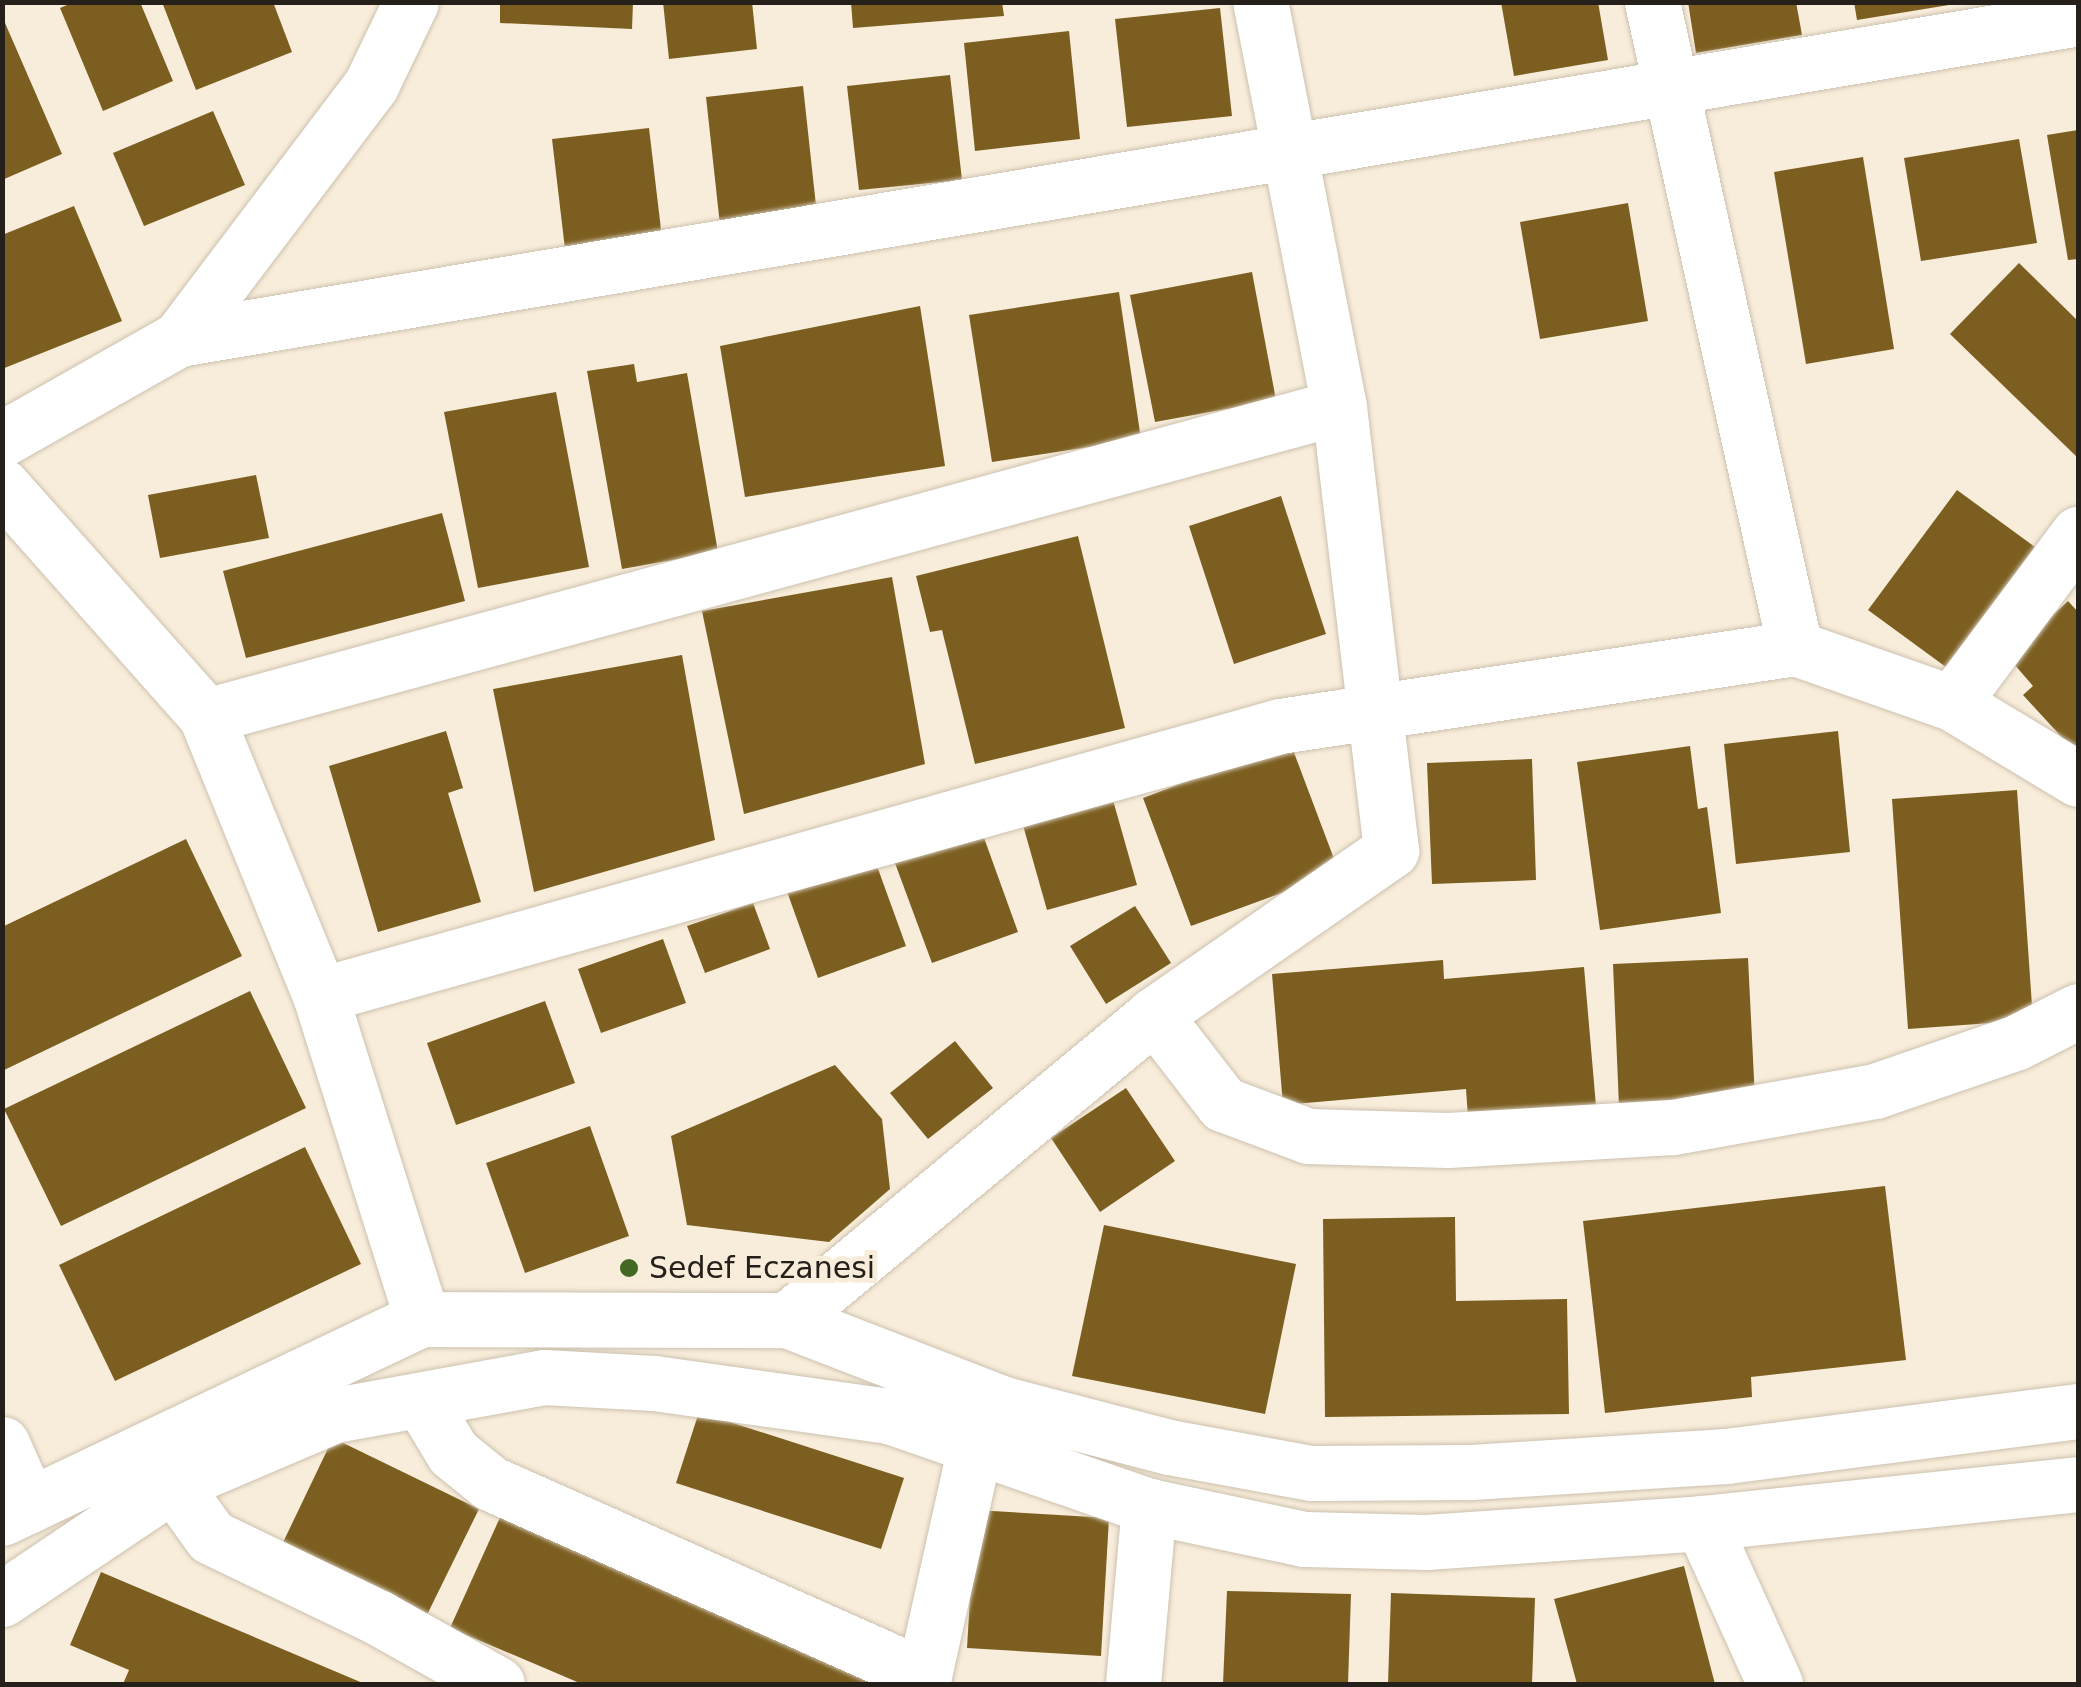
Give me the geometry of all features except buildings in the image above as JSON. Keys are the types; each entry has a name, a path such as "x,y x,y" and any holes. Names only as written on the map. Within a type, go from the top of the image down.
{"street":[{"path":"179,339 371,85 411,2"},
{"path":"787,1320 1154,1014 1391,850 1339,408 1260,2"},
{"path":"1652,2 1795,648"},
{"path":"2,439 179,339 1673,89 2013,16 2078,18"},
{"path":"206,716 1339,408"},
{"path":"2,486 206,716 320,995 422,1319"},
{"path":"1952,703 2078,534"},
{"path":"320,995 1280,726 1795,648 1952,703 2078,779"},
{"path":"1154,1014 1224,1104 1308,1136 1448,1140 1673,1128 1875,1092 2017,1042 2078,1011"},
{"path":"2,1444 16,1511 422,1319 787,1320 1004,1404 1170,1446 1311,1473 1471,1472 1726,1456 2078,1410"},
{"path":"2,1599 172,1484 334,1416 544,1378 654,1383 889,1416 1149,1506 1304,1539 1426,1542 1702,1524 2078,1484"},
{"path":"420,1400 453,1453 490,1482 923,1680 974,1446"},
{"path":"172,1484 211,1537 379,1618 497,1684"},
{"path":"1133,1684 1149,1506"},
{"path":"1702,1524 1776,1684"}],"place":[{"name":"Sedef Eczanesi","path":"629,1268"}]}
